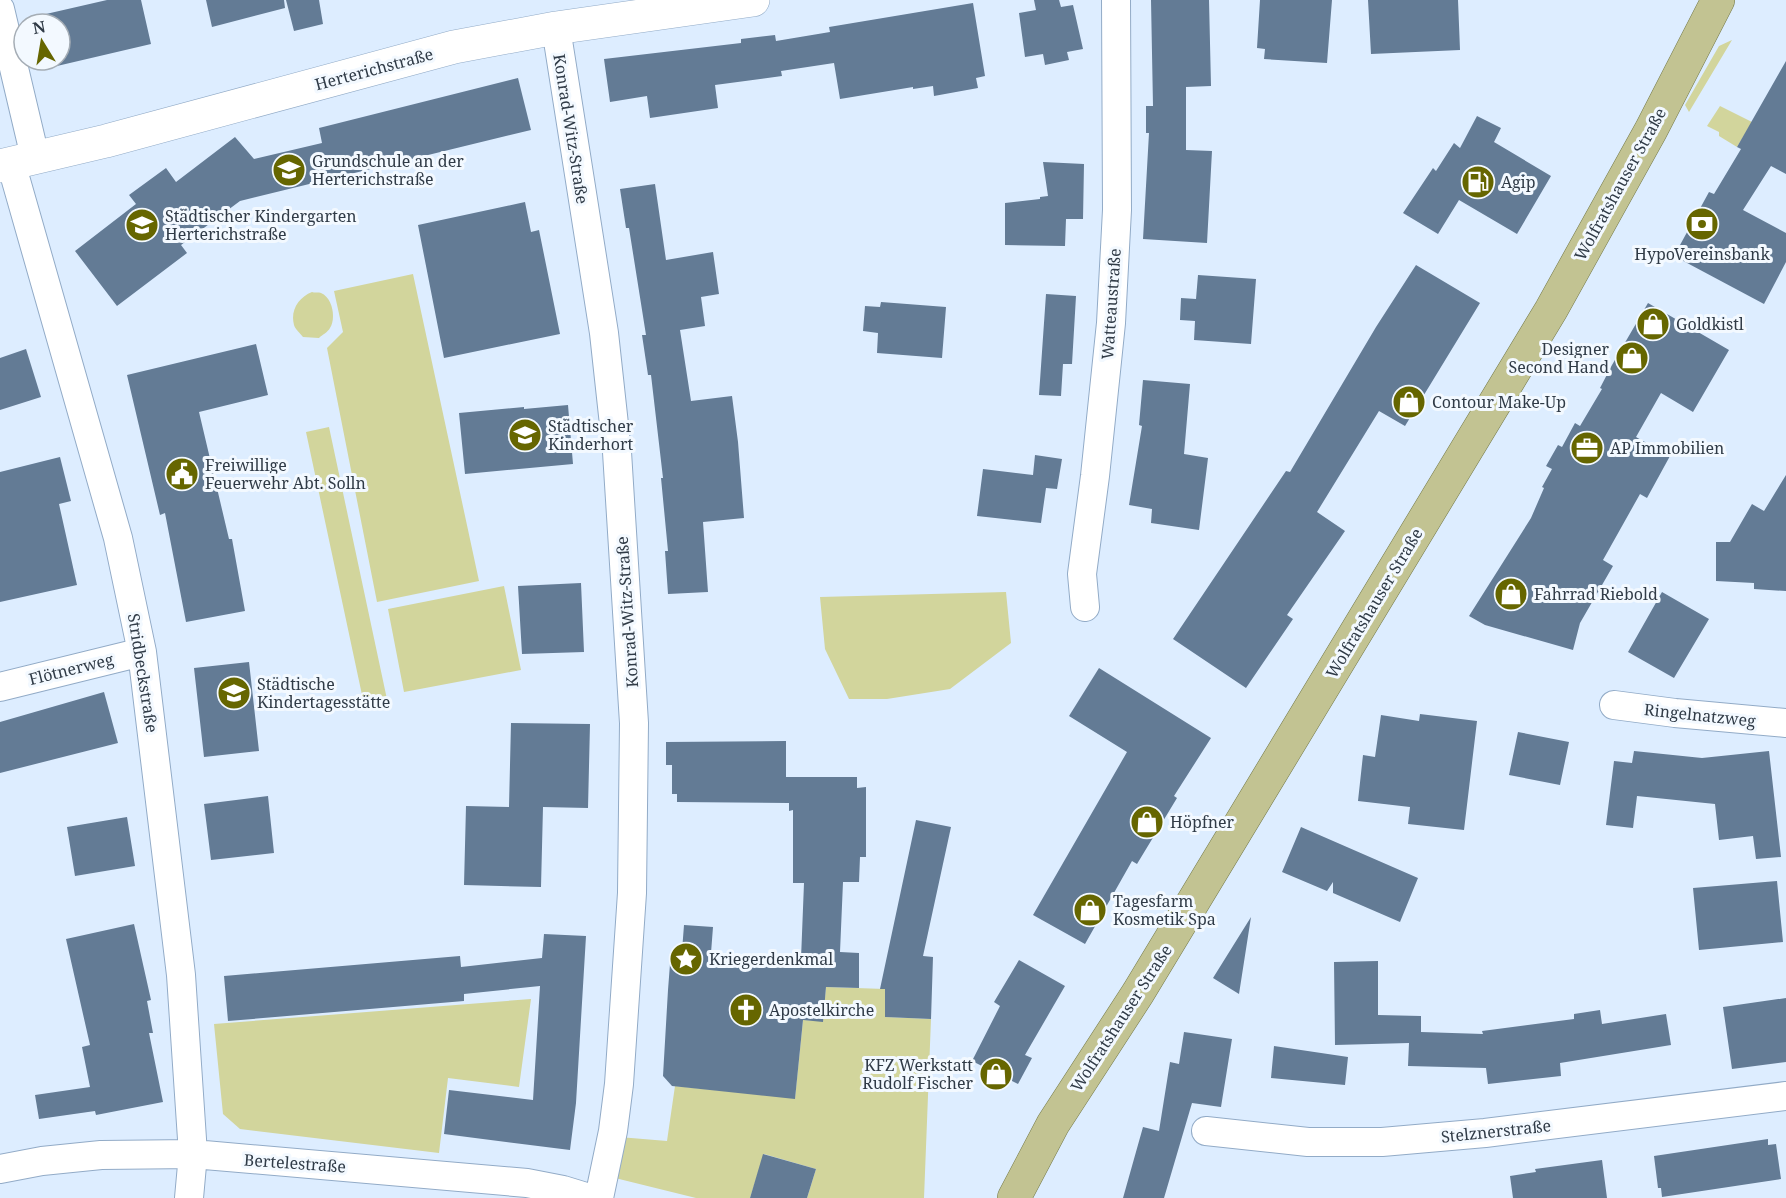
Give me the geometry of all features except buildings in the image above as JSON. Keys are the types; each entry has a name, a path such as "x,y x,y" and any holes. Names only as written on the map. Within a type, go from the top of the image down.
{"main road":[{"name":"Herterichstraße","path":"16,162 106,141 454,47 555,28 753,0"},
{"name":"Wolfratshauser Straße","path":"1014,1198 1053,1124 1151,973 1551,310 1651,130 1718,0"}],"street":[{"name":"Watteaustraße","path":"1085,607 1082,574 1111,324 1117,210 1116,0"},
{"name":"Stridbeckstraße","path":"0,9 16,162 115,528 142,652 181,975 193,1154 189,1198"},
{"name":"Konrad-Witz-Straße","path":"555,28 604,333 616,452 634,723 632,893 620,1074 613,1131 599,1198"},
{"name":"Flötnerweg","path":"0,687 142,652"},
{"name":"Ringelnatzweg","path":"1614,705 1786,723"},
{"name":"Stelznerstraße","path":"1206,1131 1308,1142 1382,1142 1485,1133 1786,1096"},
{"name":"Bertelestraße","path":"0,1169 42,1161 101,1155 193,1154 527,1183 589,1198"}],"green space":[{"path":"1732,40 1689,112 1685,105 1719,46"},
{"path":"1720,106 1752,122 1737,147 1719,136 1719,132 1707,126"},
{"path":"413,274 479,581 377,602 327,348 343,332 334,291"},
{"path":"312,292 325,296 332,309 332,324 328,331 319,338 303,337 293,319 297,305 303,297"},
{"path":"329,427 388,704 365,709 306,432"},
{"path":"504,586 521,670 404,692 388,609"},
{"path":"1006,592 1011,643 950,689 887,699 849,699 825,649 820,597"},
{"path":"826,987 885,989 885,1017 931,1019 924,1198 807,1198 816,1169 764,1154 750,1198 696,1198 611,1177 619,1137 667,1141 675,1086 795,1098 803,1020 823,1021"},
{"path":"531,999 519,1087 448,1078 439,1153 240,1129 223,1114 214,1024"}],"place":[{"name":"Grundschule an der Herterichstraße","path":"289,170"},
{"name":"Agip","path":"1478,182"},
{"name":"HypoVereinsbank","path":"1702,224"},
{"name":"Städtischer Kindergarten Herterichstraße","path":"142,225"},
{"name":"Goldkistl","path":"1653,324"},
{"name":"Designer Second Hand","path":"1632,358"},
{"name":"Contour Make-Up","path":"1409,402"},
{"name":"Städtischer Kinderhort","path":"525,435"},
{"name":"AP Immobilien","path":"1587,448"},
{"name":"Freiwillige Feuerwehr Abt. Solln","path":"182,474"},
{"name":"Fahrrad Riebold","path":"1511,594"},
{"name":"Städtische Kindertagesstätte","path":"234,693"},
{"name":"Höpfner","path":"1147,822"},
{"name":"Tagesfarm Kosmetik Spa","path":"1090,910"},
{"name":"Kriegerdenkmal","path":"686,959"},
{"name":"Apostelkirche","path":"746,1010"},
{"name":"KFZ Werkstatt Rudolf Fischer","path":"996,1074"}]}
